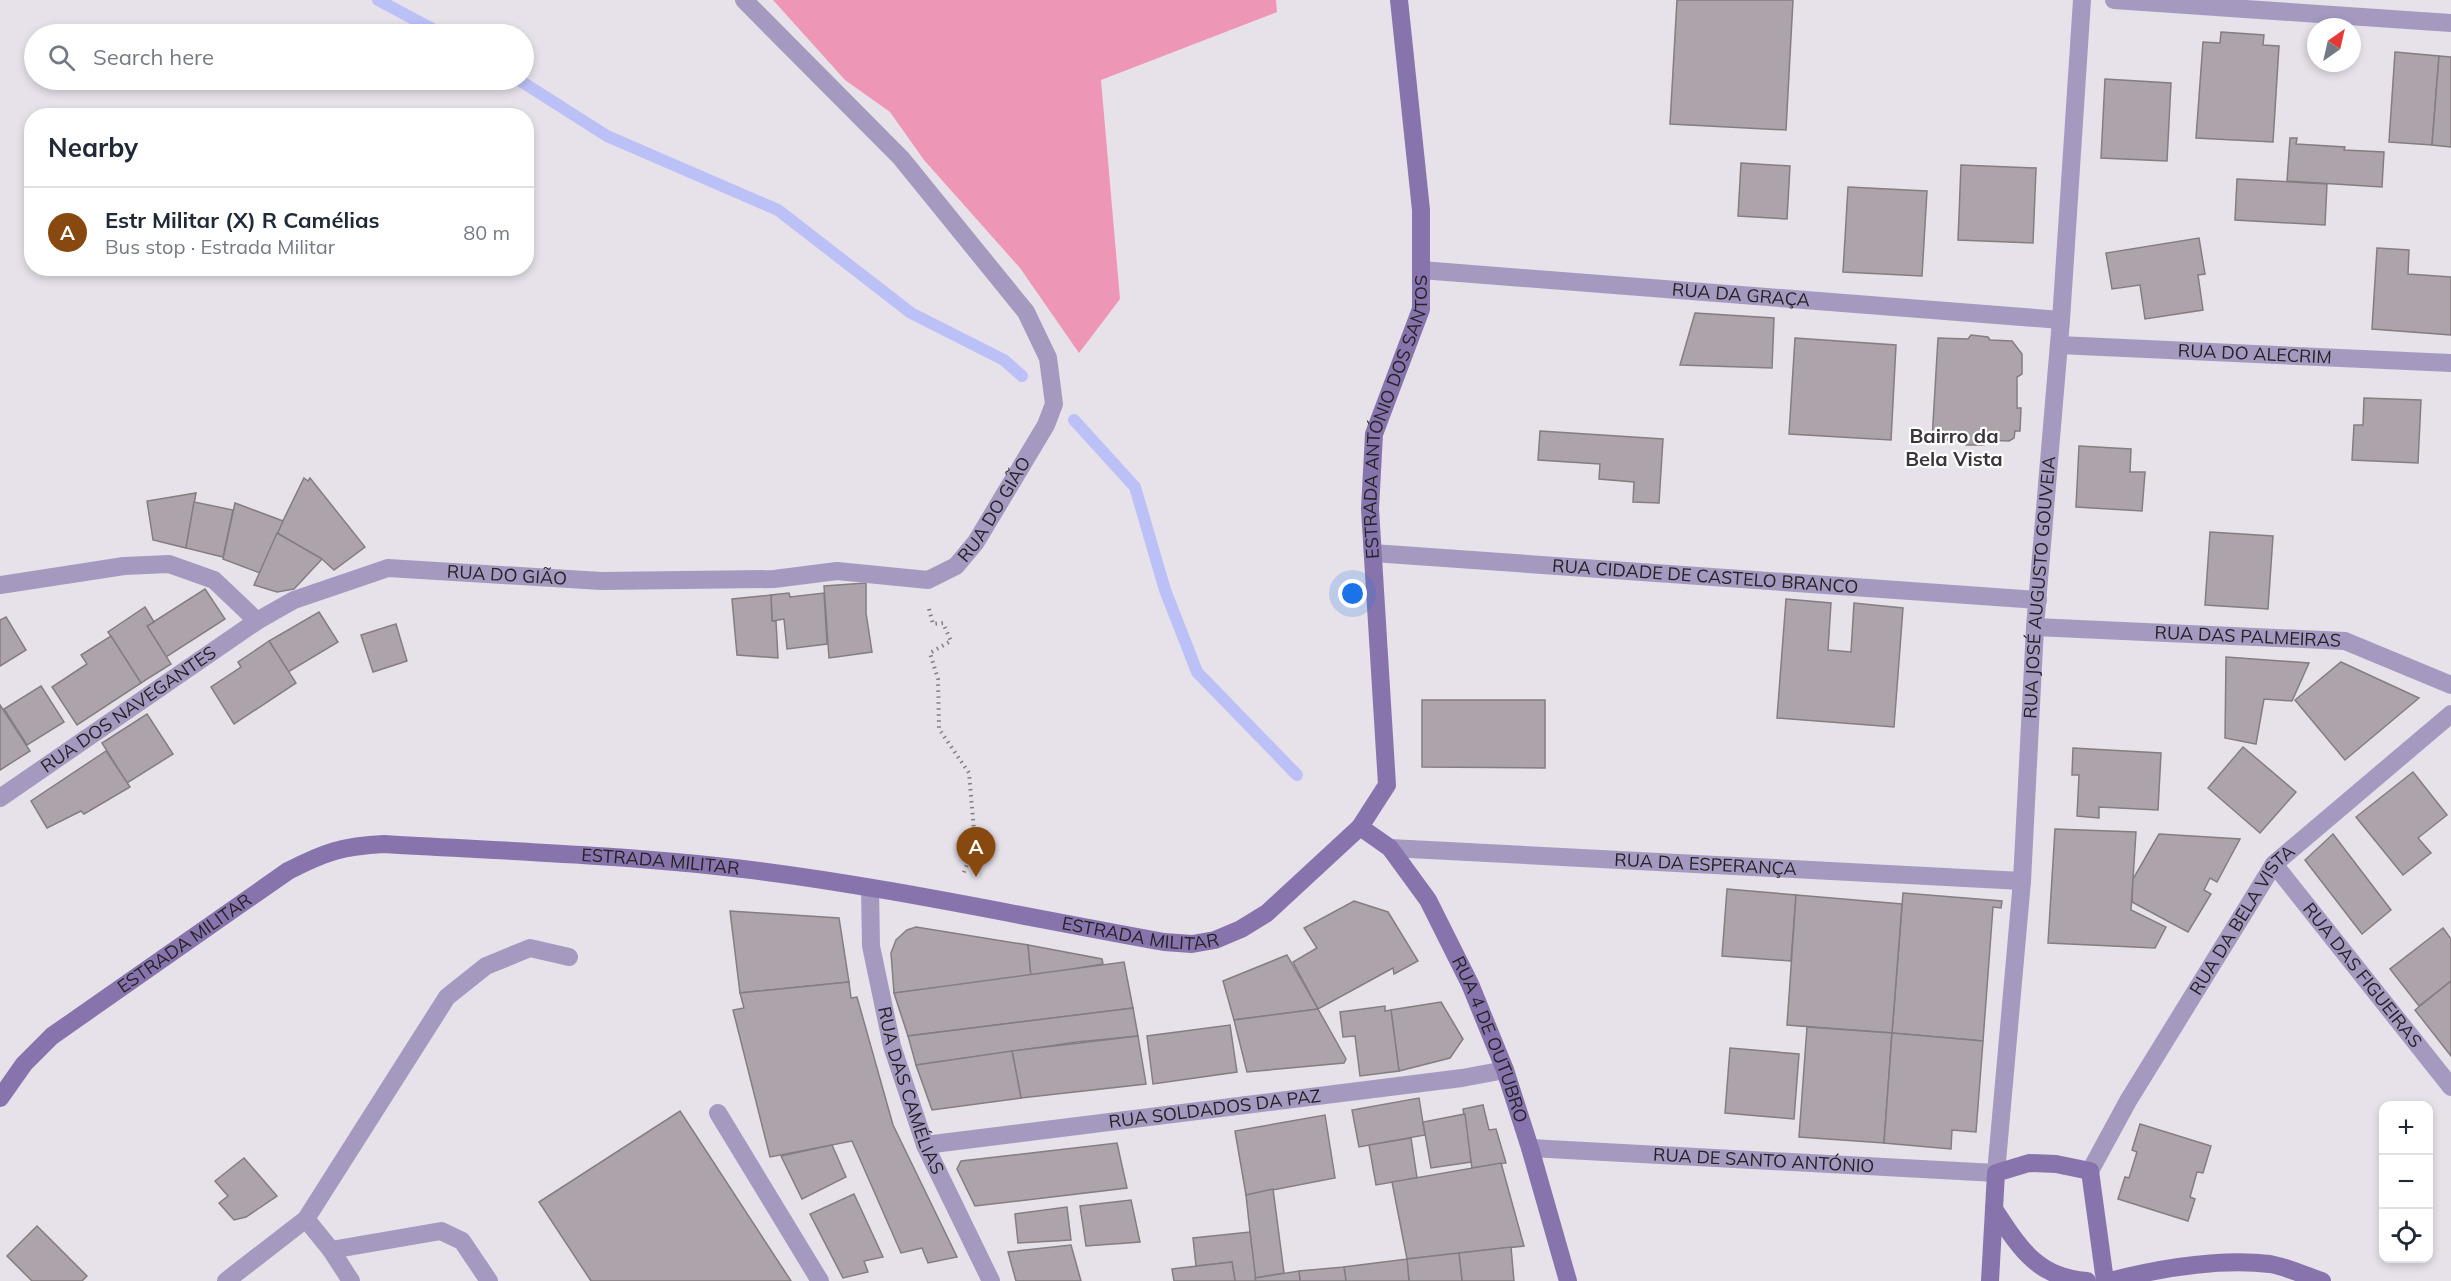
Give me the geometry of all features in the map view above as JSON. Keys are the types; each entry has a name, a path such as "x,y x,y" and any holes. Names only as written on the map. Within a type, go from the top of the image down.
{"street":[{"name":"RUA DO GIÃO","path":"257,621 294,600 388,568 601,581 774,579 837,571 928,580 956,566 976,542 1046,425 1053,404 1048,358 1026,312 901,158 744,0"},
{"name":"ESTRADA ANTÓNIO DOS SANTOS","path":"1360,827 1387,785 1370,509 1374,434 1421,309 1421,210 1399,0"},
{"name":"RUA JOSÉ AUGUSTO GOUVEIA","path":"1996,1173 2022,881 2035,627 2061,320 2082,0"},
{"path":"2114,0 2451,23"},
{"name":"RUA DA GRAÇA","path":"1421,270 2061,320"},
{"name":"RUA DO ALECRIM","path":"2059,345 2451,363"},
{"name":"RUA CIDADE DE CASTELO BRANCO","path":"1373,553 2038,600"},
{"path":"0,585 124,566 169,564 214,580 257,621"},
{"name":"RUA DOS NAVEGANTES","path":"0,798 257,621"},
{"name":"RUA DAS PALMEIRAS","path":"2035,627 2345,641 2451,685"},
{"name":"RUA DA BELA VISTA","path":"2090,1171 2128,1101 2274,864 2451,714"},
{"name":"RUA 4 DE OUTUBRO","path":"1360,827 1390,848 1428,900 1470,984 1505,1070 1568,1281"},
{"name":"ESTRADA MILITAR","path":"0,1098 24,1064 52,1036 279,876 317,856 350,846 384,844 603,856 743,869 870,888 1164,942 1191,944 1215,940 1241,929 1267,913 1360,827"},
{"name":"RUA DA ESPERANÇA","path":"1390,848 2022,881"},
{"name":"RUA DAS FIGUEIRAS","path":"2274,864 2451,1087"},
{"name":"RUA DAS CAMÉLIAS","path":"870,888 871,946 889,1035 925,1145 991,1281"},
{"path":"226,1281 306,1220 447,997 486,966 530,948 569,957"},
{"name":"RUA SOLDADOS DA PAZ","path":"925,1145 1462,1078 1505,1070"},
{"path":"718,1113 820,1281"},
{"name":"RUA DE SANTO ANTÓNIO","path":"1530,1148 1996,1173"},
{"path":"1990,1281 1996,1173 2030,1163 2056,1164 2090,1171 2105,1281"},
{"path":"1994,1209 2029,1258 2068,1280 2087,1281"},
{"path":"306,1220 331,1250 351,1281"},
{"path":"331,1250 441,1231 462,1241 489,1281"},
{"path":"2110,1281 2149,1276 2210,1263 2271,1264 2322,1281"}],"path":[{"path":"920,579 933,624 943,623 951,641 930,653 938,679 939,729 969,773 975,842 953,904"}],"shaded area":[{"path":"773,0 1276,0 1277,12 1101,80 1120,299 1079,353 1020,268 924,160 890,112 845,80"}],"building":[{"path":"1677,0 1793,0 1786,130 1670,124"},
{"path":"2221,32 2264,35 2263,45 2279,46 2273,142 2196,138 2203,42 2220,43"},
{"path":"2395,52 2439,56 2432,145 2389,142"},
{"path":"2439,56 2451,57 2451,147 2432,145"},
{"path":"2105,79 2171,83 2167,161 2101,158"},
{"path":"2290,138 2297,138 2296,144 2384,152 2382,187 2287,181"},
{"path":"1741,163 1790,166 1787,219 1738,216"},
{"path":"1961,165 2036,168 2033,243 1958,240"},
{"path":"2237,179 2327,184 2325,225 2235,220"},
{"path":"1848,187 1927,191 1922,276 1843,272"},
{"path":"2199,238 2205,274 2198,275 2203,310 2145,319 2140,285 2112,289 2106,253"},
{"path":"2377,248 2409,250 2408,274 2451,277 2451,335 2372,329"},
{"path":"1695,313 1774,318 1772,368 1680,365"},
{"path":"1971,335 1988,337 1990,340 2012,341 2022,354 2022,374 2017,377 2017,408 2021,408 2020,431 2015,431 2014,438 2009,441 1984,440 1984,445 1966,445 1965,440 1932,440 1938,338 1968,339"},
{"path":"1795,338 1896,345 1891,440 1789,434"},
{"path":"2364,398 2421,400 2418,463 2352,460 2354,425 2363,425"},
{"path":"1540,431 1663,439 1659,503 1633,502 1634,482 1599,479 1600,464 1538,460"},
{"path":"2079,446 2131,449 2130,472 2145,472 2142,511 2076,507"},
{"path":"304,478 308,481 310,478 365,547 334,570 322,559 277,533"},
{"path":"196,493 186,548 153,540 147,501"},
{"path":"194,502 233,510 223,557 186,548"},
{"path":"235,503 283,521 260,573 223,559"},
{"path":"2210,532 2273,536 2268,609 2205,605"},
{"path":"277,533 322,559 294,589 277,592 254,585"},
{"path":"866,583 866,613 872,652 829,658 824,586"},
{"path":"205,589 225,619 166,657 147,626"},
{"path":"789,593 790,597 824,593 827,644 787,649 784,619 772,621 771,595"},
{"path":"771,595 772,621 776,621 778,658 737,655 732,599"},
{"path":"1786,599 1831,603 1828,650 1851,652 1854,603 1903,608 1894,727 1777,718"},
{"path":"145,607 154,622 147,626 171,664 141,683 108,632"},
{"path":"319,612 338,642 288,672 269,641"},
{"path":"6,617 26,650 0,666 0,620"},
{"path":"396,624 407,661 373,672 361,635"},
{"path":"111,636 141,683 77,725 52,687 87,664 81,655"},
{"path":"269,641 296,683 234,724 211,687 241,667 238,662"},
{"path":"2226,657 2309,663 2292,701 2264,699 2256,744 2225,738"},
{"path":"2341,662 2419,698 2345,760 2295,700"},
{"path":"41,686 64,722 27,745 4,709"},
{"path":"1422,700 1545,700 1545,768 1422,767"},
{"path":"0,705 30,751 0,770"},
{"path":"147,714 173,754 127,783 102,743"},
{"path":"2243,747 2296,792 2260,833 2208,788"},
{"path":"2073,748 2161,753 2158,810 2099,807 2099,818 2077,816 2079,775 2072,775"},
{"path":"106,751 130,787 84,814 81,811 47,828 31,801"},
{"path":"2413,772 2447,815 2418,838 2431,853 2403,875 2356,817"},
{"path":"2055,829 2136,832 2131,910 2166,927 2155,948 2048,943"},
{"path":"2159,834 2240,839 2217,882 2210,878 2204,890 2211,894 2188,932 2132,902 2133,879"},
{"path":"2333,834 2391,910 2362,934 2305,860"},
{"path":"1727,889 1796,895 1791,961 1722,956"},
{"path":"1903,893 2002,901 2001,908 1993,907 1983,1041 1892,1033"},
{"path":"1796,895 1902,904 1892,1033 1787,1025"},
{"path":"1354,901 1388,912 1418,961 1394,974 1393,968 1318,1009 1293,962 1317,948 1304,928"},
{"path":"730,911 839,918 849,982 740,993"},
{"path":"916,927 1028,945 1031,976 894,993 891,953 896,940 907,930"},
{"path":"2443,928 2451,939 2451,981 2419,1006 2390,969"},
{"path":"1028,945 1102,959 1103,964 1031,976"},
{"path":"1287,955 1318,1009 1234,1020 1223,981"},
{"path":"1124,962 1133,1008 908,1036 894,993"},
{"path":"2451,981 2451,1056 2415,1010"},
{"path":"849,982 851,998 857,997 893,1125 957,1257 928,1263 922,1248 901,1253 852,1141 770,1157 733,1010 744,1008 740,993"},
{"path":"1441,1002 1463,1039 1450,1058 1399,1071 1391,1010"},
{"path":"1385,1006 1385,1011 1391,1010 1399,1071 1360,1076 1355,1036 1343,1037 1340,1012"},
{"path":"1133,1008 1138,1036 1077,1042 916,1065 908,1036"},
{"path":"1318,1009 1346,1059 1344,1063 1247,1072 1234,1020"},
{"path":"1230,1025 1237,1072 1153,1084 1147,1036"},
{"path":"1807,1027 1892,1033 1884,1143 1799,1137"},
{"path":"1892,1033 1983,1041 1976,1132 1952,1130 1951,1149 1884,1143"},
{"path":"1138,1036 1146,1084 1021,1098 1012,1051"},
{"path":"1730,1048 1799,1054 1794,1119 1725,1113"},
{"path":"1012,1051 1021,1098 932,1110 916,1065"},
{"path":"1419,1098 1425,1135 1359,1147 1352,1110"},
{"path":"1483,1105 1489,1130 1496,1129 1506,1163 1472,1168 1463,1109"},
{"path":"680,1111 791,1281 591,1281 539,1202"},
{"path":"1465,1114 1471,1162 1431,1168 1423,1122"},
{"path":"1325,1115 1335,1178 1246,1195 1235,1131"},
{"path":"2140,1124 2211,1146 2203,1173 2197,1172 2190,1197 2195,1199 2188,1221 2118,1199 2125,1177 2129,1178 2137,1152 2132,1150"},
{"path":"1411,1138 1417,1178 1376,1185 1369,1145"},
{"path":"1117,1143 1127,1188 975,1206 957,1169 961,1161"},
{"path":"832,1145 846,1177 802,1199 781,1156"},
{"path":"244,1158 277,1196 246,1217 234,1220 219,1203 228,1196 215,1181"},
{"path":"1501,1163 1524,1246 1407,1259 1392,1182"},
{"path":"1273,1189 1284,1273 1255,1278 1246,1195"},
{"path":"854,1194 883,1257 864,1261 868,1272 843,1278 810,1214"},
{"path":"1131,1200 1140,1242 1086,1246 1080,1206"},
{"path":"1067,1207 1071,1240 1018,1243 1015,1214"},
{"path":"37,1226 87,1276 82,1281 32,1281 7,1256"},
{"path":"1250,1232 1256,1281 1235,1281 1232,1262 1196,1266 1193,1238"},
{"path":"1071,1245 1081,1281 1016,1281 1008,1252"},
{"path":"1511,1247 1514,1281 1462,1281 1459,1253"},
{"path":"1459,1253 1462,1281 1409,1281 1407,1259"},
{"path":"1407,1259 1409,1281 1346,1281 1344,1267"},
{"path":"1232,1262 1235,1281 1174,1281 1172,1269"},
{"path":"1344,1267 1346,1281 1300,1281 1299,1271"},
{"path":"1299,1271 1300,1281 1256,1281 1255,1278"}],"waterway":[{"path":"378,0 423,24"},
{"path":"534,90 607,136 778,210 911,313 1004,360 1022,376"},
{"path":"1074,420 1135,487 1165,590 1197,672 1297,775"}],"place":[{"name":"Estr Militar (X) R Camélias","path":"976,877"}],"district":[{"name":"Bairro da Bela Vista","path":"1954,448"}]}
